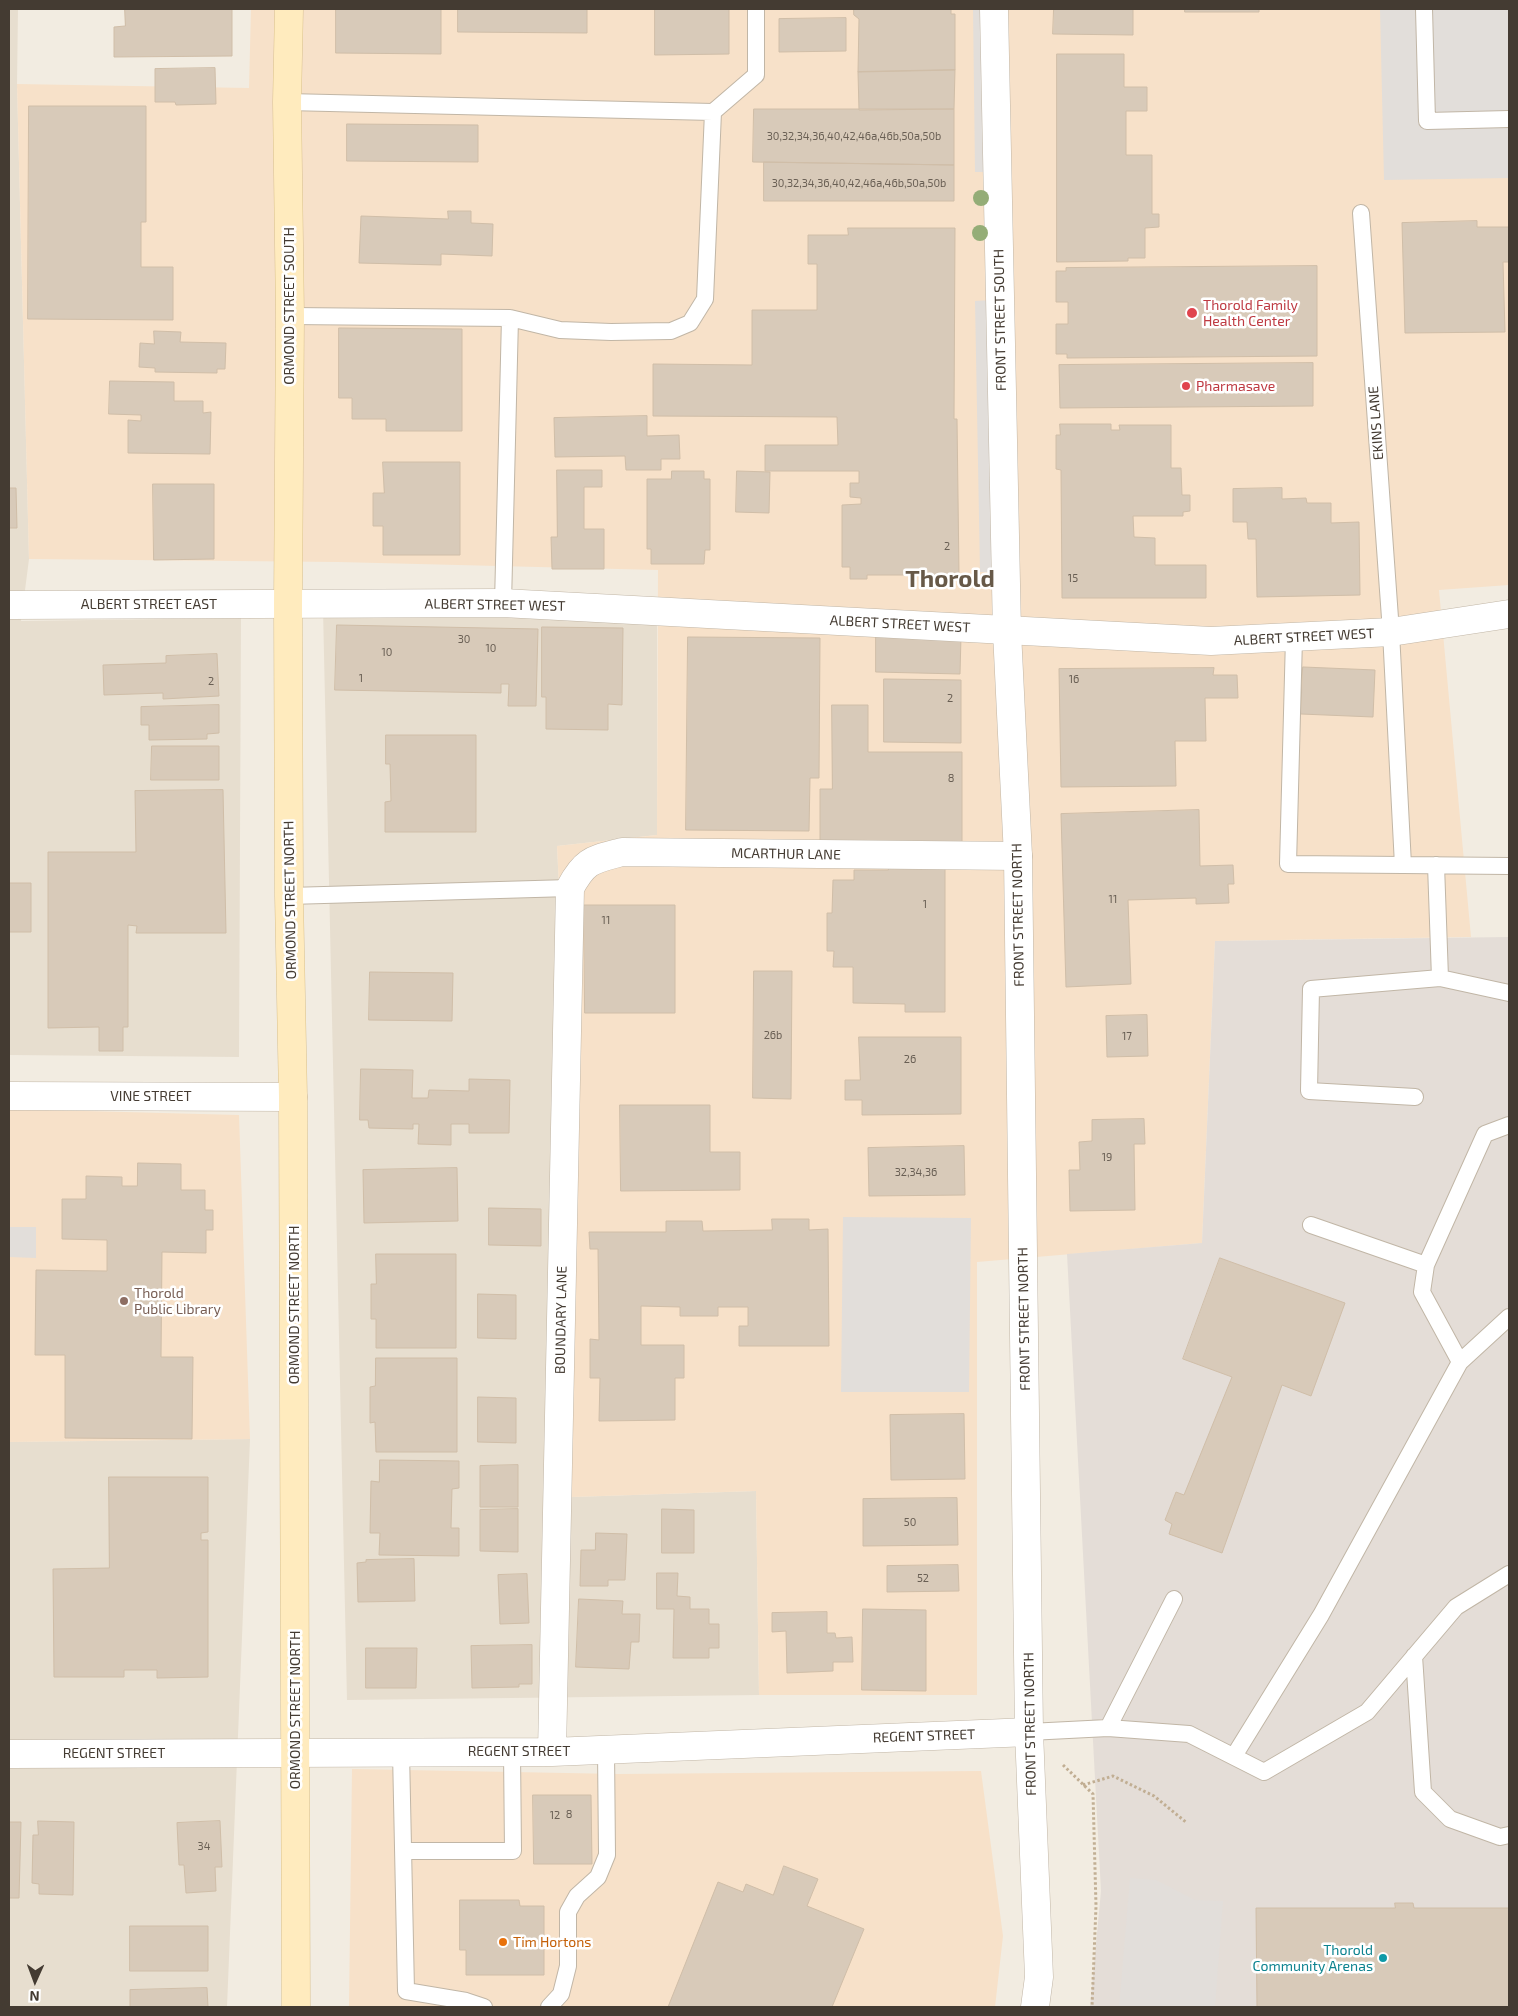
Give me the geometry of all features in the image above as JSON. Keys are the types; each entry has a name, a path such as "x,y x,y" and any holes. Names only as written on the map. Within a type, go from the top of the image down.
{"main road":[{"name":"ORMOND STREET SOUTH","path":"288,604 290,316 287,102 289,9"},
{"name":"ORMOND STREET NORTH","path":"288,604 289,896 293,1097 296,2007"}],"street":[{"name":"FRONT STREET SOUTH","path":"994,9 1007,632"},
{"name":"ALBERT STREET WEST","path":"288,604 503,603 1211,642 1392,632 1509,614"},
{"name":"ALBERT STREET EAST","path":"9,605 288,604"},
{"name":"FRONT STREET NORTH","path":"1007,632 1018,856 1029,1732 1039,1977 1035,2007"},
{"name":"MCARTHUR LANE","path":"570,888 580,869 598,858 622,852 1018,856"},
{"name":"BOUNDARY LANE","path":"552,1752 570,888"},
{"name":"VINE STREET","path":"9,1096 293,1097"},
{"name":"REGENT STREET","path":"9,1754 552,1752 1029,1732"}],"lane":[{"path":"287,102 713,112 756,75 756,9"},
{"path":"1424,9 1427,121 1509,119"},
{"path":"290,316 510,318 560,330 611,332 671,331 690,323 705,299 713,112"},
{"name":"EKINS LANE","path":"1361,213 1392,632 1404,865"},
{"path":"503,603 510,318"},
{"path":"1294,638 1288,864 1509,866"},
{"path":"1436,865 1440,978"},
{"path":"289,896 570,888"},
{"path":"1415,1098 1309,1091 1312,989 1440,978 1509,993"},
{"path":"1460,1362 1422,1292 1426,1265 1485,1134 1509,1125"},
{"path":"1311,1225 1426,1265"},
{"path":"1234,1756 1322,1615 1460,1362 1509,1317"},
{"path":"1029,1732 1108,1728 1189,1734 1264,1772 1367,1712 1456,1607 1509,1574"},
{"path":"1108,1728 1174,1599"},
{"path":"1414,1656 1423,1792 1450,1820 1500,1837 1509,1835"},
{"path":"549,2007 561,1994 568,1966 568,1912 577,1896 598,1877 606,1855 606,1750"},
{"path":"401,1752 406,1991 466,2001 484,2007"},
{"path":"403,1851 513,1852 512,1752"}],"path":[{"path":"1029,1732 1093,1794 1096,1906 1092,2007"},
{"path":"1083,1785 1113,1776 1154,1796 1187,1823"}],"shaded area":[{"path":"9,9 18,9 17,84 29,559 21,621 241,618 239,1057 9,1055"},
{"path":"251,9 1509,9 1509,585 1439,590 1471,937 1215,941 1202,1243 977,1262 977,1695 759,1695 756,1491 571,1497 574,1192 557,846 657,835 658,570 338,562 29,559 17,84 249,88"},
{"path":"973,9 987,9 989,172 975,172"},
{"path":"1380,9 1509,9 1509,178 1384,180"},
{"path":"992,300 996,572 980,572 975,301"},
{"path":"323,609 657,615 657,835 557,846 574,1192 572,1497 756,1491 759,1695 347,1700"},
{"path":"1509,937 1509,2007 1090,2007 1101,1891 1067,1254 1202,1243 1215,941"},
{"path":"9,1109 239,1115 250,1439 9,1442"},
{"path":"843,1217 971,1218 969,1392 841,1392"},
{"path":"9,1227 36,1227 36,1258 9,1257"},
{"path":"250,1439 227,2007 9,2007 9,1442"},
{"path":"352,1769 619,1774 981,1771 1003,1936 995,2007 349,2007"},
{"path":"1130,1878 1156,1880 1195,1900 1223,1901 1215,2007 1119,2007"}],"building":[{"path":"125,9 232,9 232,56 114,57 114,27 125,26"},
{"path":"336,9 441,9 441,54 336,53"},
{"path":"458,9 587,9 587,33 458,32"},
{"path":"655,9 729,9 729,54 655,55"},
{"path":"854,9 951,9 951,14 955,14 955,70 858,72 859,19 854,15"},
{"path":"1054,9 1133,9 1133,35 1053,34"},
{"path":"1185,9 1259,9 1259,12 1185,12"},
{"path":"846,18 846,51 779,52 779,19"},
{"path":"1057,54 1124,54 1124,87 1147,87 1147,111 1126,111 1126,155 1152,155 1152,214 1159,214 1159,227 1145,228 1145,258 1128,258 1128,261 1057,262"},
{"path":"215,68 216,104 176,105 175,102 155,102 155,69"},
{"path":"955,70 954,109 859,110 858,72"},
{"path":"29,106 146,106 146,222 141,222 141,267 173,267 173,320 28,319"},
{"path":"754,109 954,109 954,165 753,162"},
{"path":"347,124 478,125 478,162 347,161"},
{"path":"764,162 954,165 954,201 764,201"},
{"path":"448,211 471,211 471,223 493,224 492,256 441,254 441,265 359,263 361,216 448,219"},
{"path":"1477,221 1477,227 1509,227 1509,262 1503,262 1505,332 1405,333 1402,223"},
{"path":"848,228 955,228 954,419 957,419 959,575 867,575 867,579 850,579 850,567 842,567 842,505 861,504 861,498 850,497 850,483 859,483 859,471 765,471 765,445 838,445 837,417 653,416 653,364 752,365 752,310 817,310 817,264 808,264 808,235 848,235"},
{"name":"Thorold Family Health Center","path":"1317,266 1317,356 1067,358 1067,354 1056,354 1056,324 1068,324 1068,302 1056,302 1056,271 1066,271 1066,268"},
{"path":"339,328 462,329 462,431 386,431 386,419 352,419 352,398 339,398"},
{"path":"154,331 181,332 180,342 226,343 225,369 217,369 217,373 155,372 155,368 139,367 140,343 154,344"},
{"name":"Pharmasave","path":"1313,363 1313,406 1060,408 1059,365"},
{"path":"110,381 174,382 174,401 203,401 203,413 211,412 210,454 128,453 128,420 141,421 141,415 109,414"},
{"path":"647,416 647,436 679,435 680,459 661,459 661,470 626,470 625,456 555,457 554,418"},
{"path":"1060,424 1111,424 1111,430 1120,430 1119,425 1171,425 1171,468 1181,468 1182,495 1190,495 1190,511 1183,512 1183,516 1133,516 1134,537 1155,538 1155,565 1206,565 1206,598 1062,598 1061,470 1056,469 1056,435 1060,435"},
{"path":"383,462 460,462 460,555 383,555 383,526 373,526 373,493 384,493"},
{"path":"557,470 602,470 602,487 584,487 584,529 604,529 604,569 552,569 551,537 557,537"},
{"path":"672,471 704,471 704,479 710,479 710,550 705,550 704,564 651,564 651,549 647,549 647,479 671,479"},
{"path":"737,471 770,472 769,513 736,512"},
{"path":"153,484 214,484 214,559 154,560"},
{"path":"9,488 16,488 17,528 9,528"},
{"path":"1282,488 1282,499 1306,498 1307,503 1331,503 1331,523 1359,522 1360,595 1257,597 1256,539 1248,539 1247,522 1233,522 1233,489"},
{"path":"337,625 538,629 536,706 508,706 509,684 501,684 501,693 335,690"},
{"path":"542,627 623,628 622,705 608,704 608,730 546,729 546,697 542,697"},
{"path":"876,633 961,636 960,674 876,672"},
{"path":"688,637 820,638 819,778 810,778 809,831 686,830"},
{"path":"217,654 219,696 163,699 163,693 104,695 103,665 166,663 166,656"},
{"path":"1303,667 1375,670 1373,717 1301,714"},
{"path":"1214,668 1213,675 1237,675 1238,698 1205,698 1206,741 1175,741 1176,786 1061,787 1059,669"},
{"path":"884,679 961,680 961,743 884,742"},
{"path":"219,705 219,733 207,734 207,739 149,740 149,725 141,725 141,707"},
{"path":"832,705 868,705 868,752 962,752 962,842 820,842 820,789 832,789"},
{"path":"386,735 476,735 476,832 385,832 385,802 391,801 390,764 386,764"},
{"path":"152,746 219,746 219,780 151,780"},
{"path":"223,790 226,933 136,933 137,926 128,925 128,1027 123,1027 123,1051 99,1051 99,1027 48,1028 48,852 136,852 135,791"},
{"path":"1199,810 1200,866 1233,865 1234,884 1228,884 1229,903 1196,904 1196,898 1128,900 1131,984 1066,987 1061,814"},
{"path":"888,862 945,862 945,1012 905,1012 905,1004 853,1003 853,967 833,967 834,951 827,951 827,913 832,913 833,880 854,880 854,870 888,870"},
{"path":"9,883 31,883 31,932 9,932"},
{"path":"584,905 675,905 675,1013 585,1013"},
{"path":"754,971 792,971 791,1099 753,1098"},
{"path":"370,972 453,973 452,1021 369,1020"},
{"path":"1147,1015 1148,1056 1107,1057 1106,1016"},
{"path":"859,1037 961,1037 961,1114 862,1115 862,1100 845,1100 845,1080 860,1080"},
{"path":"361,1069 413,1070 412,1098 428,1098 429,1090 469,1091 469,1079 510,1080 509,1133 469,1133 469,1124 451,1124 451,1145 418,1144 419,1124 413,1124 413,1129 369,1128 368,1120 360,1120"},
{"path":"620,1105 710,1105 710,1152 740,1152 740,1190 621,1191"},
{"path":"1144,1119 1145,1144 1134,1144 1135,1210 1070,1211 1069,1170 1080,1170 1079,1142 1092,1141 1092,1120"},
{"path":"964,1146 965,1195 869,1196 868,1148"},
{"path":"138,1163 181,1164 181,1190 205,1190 205,1210 213,1210 213,1230 206,1230 206,1253 162,1252 161,1357 193,1357 192,1439 65,1438 65,1355 35,1355 36,1270 107,1271 107,1240 62,1239 62,1199 86,1199 86,1176 122,1177 122,1186 137,1186"},
{"path":"457,1168 458,1221 364,1223 363,1170"},
{"path":"489,1208 541,1209 541,1246 489,1245"},
{"path":"772,1219 809,1219 809,1230 828,1229 829,1346 739,1346 739,1326 748,1326 748,1307 718,1307 718,1316 680,1316 680,1307 641,1306 641,1345 684,1345 684,1378 675,1378 675,1420 599,1421 600,1378 590,1378 590,1339 599,1340 598,1249 590,1249 589,1232 666,1232 666,1221 702,1221 703,1231 772,1230"},
{"path":"376,1254 456,1254 456,1348 376,1348 376,1319 371,1319 371,1284 376,1284"},
{"path":"1220,1258 1345,1303 1311,1396 1282,1385 1222,1553 1169,1534 1172,1524 1165,1520 1176,1492 1184,1495 1232,1377 1183,1359"},
{"path":"478,1294 516,1295 516,1339 478,1338"},
{"path":"376,1358 457,1358 457,1452 376,1452 375,1422 370,1423 370,1387 375,1386"},
{"path":"478,1397 516,1398 516,1443 478,1442"},
{"path":"964,1414 965,1479 891,1480 890,1415"},
{"path":"380,1460 459,1461 459,1488 452,1489 451,1528 459,1528 459,1556 379,1555 380,1533 370,1533 371,1481 379,1482"},
{"path":"518,1465 518,1507 480,1507 480,1466"},
{"path":"109,1477 208,1477 208,1532 201,1533 201,1540 208,1540 208,1677 157,1678 157,1670 124,1670 124,1677 54,1677 53,1569 109,1568"},
{"path":"957,1498 958,1545 863,1546 863,1499"},
{"path":"518,1509 518,1552 480,1551 480,1510"},
{"path":"662,1509 694,1510 694,1553 662,1553"},
{"path":"596,1533 627,1534 625,1580 608,1580 608,1586 580,1586 581,1550 595,1550"},
{"path":"414,1559 415,1601 358,1602 357,1563 366,1562 366,1560"},
{"path":"958,1565 959,1591 887,1592 887,1566"},
{"path":"657,1573 678,1573 677,1596 690,1597 690,1609 709,1609 709,1624 719,1624 719,1648 709,1648 709,1658 673,1658 674,1609 657,1609"},
{"path":"527,1574 529,1623 500,1624 498,1575"},
{"path":"579,1599 623,1601 622,1614 640,1614 639,1642 631,1642 629,1669 576,1667"},
{"path":"863,1609 926,1610 926,1691 862,1690"},
{"path":"827,1612 827,1633 835,1633 836,1638 852,1637 853,1662 833,1662 833,1671 787,1673 786,1631 772,1632 772,1613"},
{"path":"532,1645 532,1684 519,1684 519,1687 472,1688 471,1646"},
{"path":"366,1648 417,1648 416,1688 366,1688"},
{"path":"533,1795 591,1795 592,1864 534,1864"},
{"path":"38,1821 74,1822 73,1895 39,1894 39,1884 32,1883 33,1835 38,1835"},
{"path":"220,1821 222,1867 215,1867 216,1891 186,1893 184,1865 179,1865 177,1823"},
{"path":"9,1822 21,1822 19,1898 9,1898"},
{"path":"784,1866 818,1879 807,1906 864,1929 832,2007 668,2007 718,1882 743,1892 746,1884 773,1895"},
{"path":"460,1900 519,1900 520,1906 544,1906 544,1975 466,1975 466,1950 460,1950"},
{"name":"Thorold Community Arenas","path":"1395,1903 1413,1903 1414,1908 1509,1908 1509,2007 1257,2007 1256,1908 1395,1908"},
{"path":"130,1926 208,1926 208,1971 130,1971"},
{"path":"207,1988 208,2007 130,2007 130,1990"}],"place":[{"name":"Thorold Family Health Center","path":"1192,313"},
{"name":"Pharmasave","path":"1186,386"},
{"name":"Thorold Public Library","path":"124,1301"},
{"name":"Tim Hortons","path":"503,1942"},
{"name":"Thorold Community Arenas","path":"1383,1958"}],"district":[{"name":"Thorold","path":"950,579"}]}
